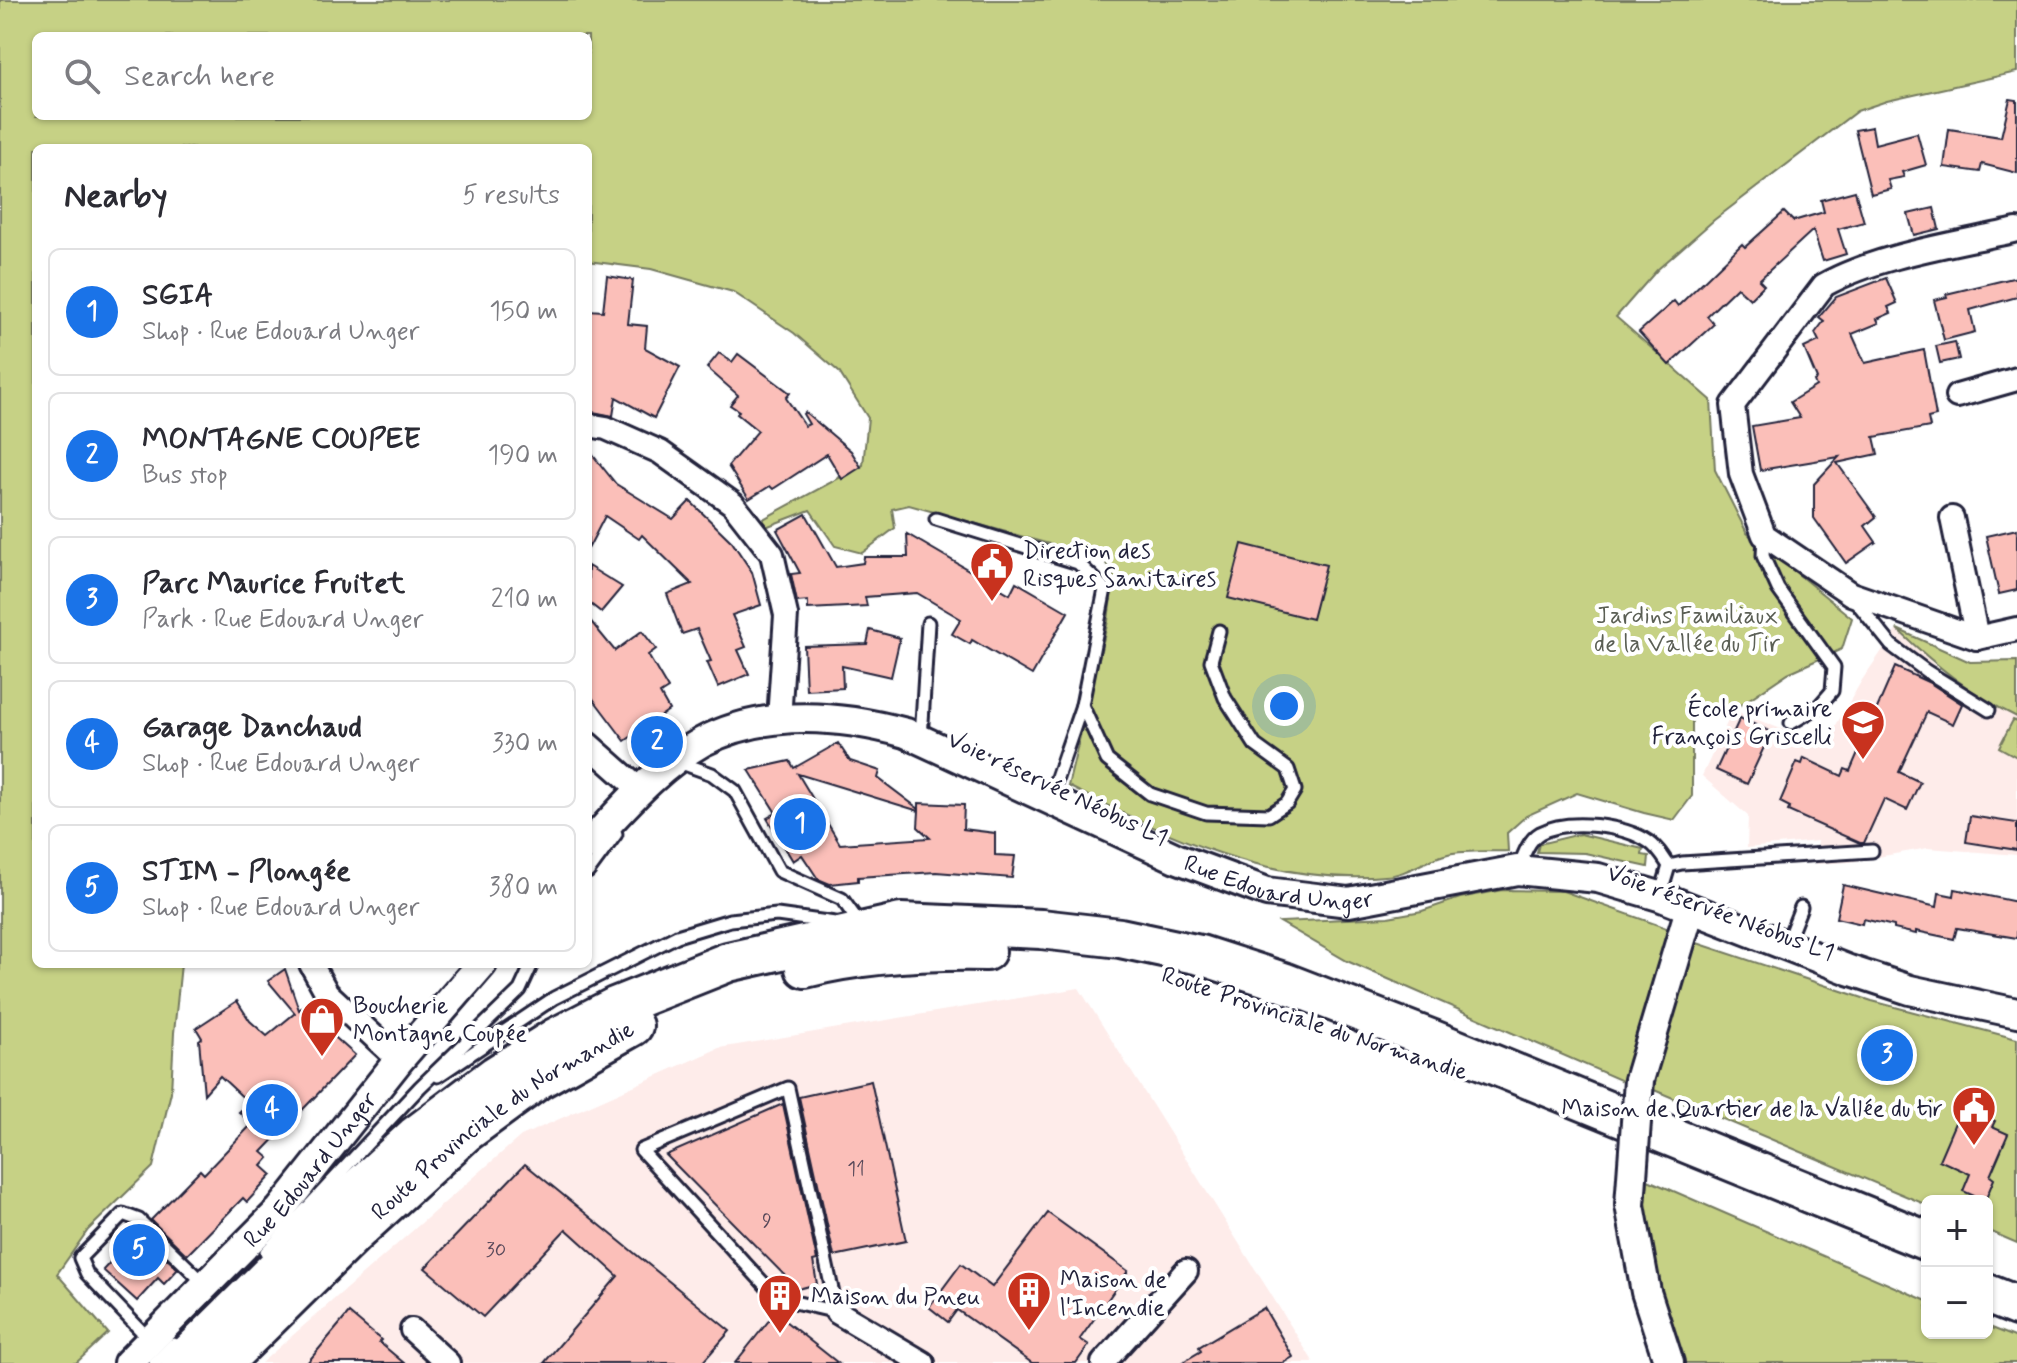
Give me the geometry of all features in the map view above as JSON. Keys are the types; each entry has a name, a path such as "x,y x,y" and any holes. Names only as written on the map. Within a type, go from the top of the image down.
{"highway":[{"name":"Route Provinciale du Normandie","path":"168,1350 340,1205 415,1136 496,1075 567,1031 615,1007 728,962 876,927 1041,929 1120,938 1200,955 1283,982 1433,1040 1921,1239"},
{"name":"Route Provinciale du Normandie","path":"223,1363 354,1234 465,1133 539,1079 594,1047 642,1022 728,989 827,962 936,950 1036,951 1113,961 1198,979 1464,1071 1925,1267"},
{"path":"1990,1267 2017,1278"},
{"path":"1993,1296 2017,1306"}],"street":[{"path":"2017,230 1869,266 1824,285 1733,405 1741,474 1764,535 1849,592 1977,638 2017,629"},
{"path":"1957,396 2017,379"},
{"path":"592,426 606,428 660,452 733,504 772,554 786,615 779,719"},
{"path":"1952,518 1977,638"},
{"name":"Rue Edouard Unger","path":"592,841 640,790 680,763 703,742 751,723 836,718 867,722 921,740 1176,858 1267,892 1349,902 1517,870 1598,878 1677,913 1786,946 1910,990 2017,1013"},
{"path":"592,748 640,790"},
{"path":"1669,1363 1646,1292 1630,1205 1639,1080 1677,913"},
{"path":"313,968 327,993 399,1060"},
{"name":"Rue Edouard Unger","path":"128,1363 168,1350 206,1285 280,1210 399,1060 479,968"},
{"path":"1103,1363 1186,1271"},
{"path":"837,1312 923,1363"},
{"path":"412,1330 448,1363"}],"lane":[{"path":"936,519 1078,563 1105,589 1082,705 1050,799"},
{"path":"1764,535 1763,556 1778,589 1834,667 1832,691 1818,707 1791,723"},
{"path":"1849,592 1891,645 1989,710"},
{"path":"921,740 928,623"},
{"path":"1082,705 1107,760 1150,794 1206,813 1269,815 1287,803 1295,790 1288,769 1255,745 1225,698 1211,661 1219,631"},
{"name":"Voie réservée Néobus L1","path":"592,867 623,824 680,763 706,749 747,735 780,730 849,729 897,740 935,754 1126,846 1251,897 1311,908 1362,909 1528,879 1629,897 1677,913"},
{"path":"680,763 712,774 735,791 779,871 842,899 876,927"},
{"path":"1517,870 1530,843 1540,833 1572,823 1616,829 1649,841 1659,850 1669,866 1677,913"},
{"path":"1669,866 1872,851"},
{"path":"1786,946 1801,907"},
{"path":"420,1087 554,998 677,936 730,920 777,915 876,927"},
{"name":"Voie réservée Néobus L1","path":"1755,947 1897,999 2017,1023"},
{"path":"254,1264 420,1087 520,990 530,968"},
{"path":"788,1088 837,1312 777,1298 641,1150 788,1088"},
{"path":"168,1350 87,1274 80,1258 123,1214 139,1220 206,1285"}],"shaded area":[{"name":"École primaire François Griscelli","path":"1897,629 1942,672 2017,717 2017,855 1928,848 1850,862 1815,864 1818,841 1747,848 1748,816 1702,776 1733,710 1824,746 1862,680"},
{"path":"1079,988 1314,1363 261,1363 521,1136 719,1048"}],"green space":[{"name":"Jardins Familiaux de la Vallée du Tir","path":"0,0 2017,0 2017,72 1887,101 1857,111 1714,220 1657,270 1616,317 1711,400 1715,470 1747,533 1852,618 1842,649 1788,673 1733,710 1692,713 1692,796 1674,820 1577,793 1526,816 1507,833 1508,851 1448,854 1401,873 1385,876 1343,877 1301,873 1221,854 1143,823 1068,786 1108,621 1114,572 1103,559 909,505 892,509 895,528 862,553 835,546 810,510 763,528 763,519 863,465 868,418 839,372 794,333 733,292 651,269 592,262 592,144 32,144 32,968 181,968 171,1092 153,1167 88,1230 57,1274 108,1333 76,1363 0,1363"},
{"path":"1897,629 1970,662 2017,661 2017,717 1954,678"},
{"path":"2013,720 2017,722 2017,757 1999,747"},
{"path":"1580,834 1643,849 1642,855 1649,856 1648,867 1585,853 1537,852 1539,844"},
{"path":"1502,890 1563,891 1675,931 1627,1083 1347,961 1280,922 1388,917"},
{"path":"1694,942 1872,1001 2017,1039 2017,1243 1993,1233 1993,1195 1921,1195 1921,1202 1654,1090 1648,1071"},
{"path":"1648,1180 1921,1298 1921,1339 1993,1339 1993,1328 2017,1338 2017,1363 1683,1363 1673,1342 1644,1229"}],"building":[{"path":"2010,99 2017,100 2017,173 1982,164 1980,172 1944,167 1949,129 2001,137"},
{"path":"1872,127 1875,144 1917,133 1926,165 1902,172 1904,177 1888,180 1891,189 1871,194 1855,130"},
{"path":"1855,191 1864,222 1838,229 1846,254 1823,261 1813,230 1759,280 1764,285 1750,299 1737,287 1707,316 1714,324 1669,365 1639,332 1674,301 1678,306 1742,244 1745,247 1784,212 1793,221 1824,212 1821,200"},
{"path":"1934,208 1939,229 1914,235 1908,214"},
{"path":"607,276 633,280 628,324 647,326 645,348 680,367 654,418 616,397 613,416 592,412 592,310 603,311"},
{"path":"2017,277 2017,297 1970,310 1975,332 1944,340 1934,300 1947,297 1946,294"},
{"path":"1886,278 1897,303 1888,307 1891,313 1877,319 1879,323 1852,334 1865,363 1924,350 1936,416 1928,418 1930,427 1874,437 1878,454 1837,463 1876,517 1865,526 1876,542 1846,563 1814,518 1814,484 1839,457 1760,470 1752,426 1800,418 1790,402 1816,386 1814,381 1817,379 1804,348 1819,341 1815,333 1824,321 1819,317 1836,297"},
{"path":"1955,342 1959,359 1940,363 1936,346"},
{"path":"719,353 732,362 738,354 790,393 786,398 805,426 809,424 803,414 805,412 851,451 861,467 842,479 827,454 773,489 770,486 749,499 728,466 758,431 730,405 738,395 707,368"},
{"path":"592,454 616,484 673,519 690,501 732,542 752,572 761,605 732,615 746,647 738,650 749,674 718,687 697,629 682,634 667,594 692,584 642,535 639,539 605,516 592,541"},
{"name":"Direction des Risques Sanitaires","path":"806,514 836,567 863,563 864,557 908,557 907,534 1010,594 1016,582 1068,612 1032,675 972,640 970,644 952,634 961,619 917,593 865,597 867,606 808,609 808,601 797,602 791,574 800,573 777,530"},
{"path":"2017,529 2017,590 1999,594 1986,536"},
{"path":"1242,544 1326,565 1312,619 1228,598"},
{"path":"592,568 622,587 601,612 592,605"},
{"path":"592,623 615,651 642,631 656,649 648,655 668,689 660,694 669,710 625,741 592,697"},
{"path":"870,630 900,638 891,677 842,666 843,688 806,690 804,646 867,644"},
{"path":"1895,667 1930,683 1962,704 1953,724 1927,712 1899,772 1920,782 1907,810 1884,799 1864,843 1860,843 1788,811 1790,807 1780,802 1797,762 1802,764 1804,758 1842,776 1845,769 1850,771"},
{"name":"École primaire François Griscelli","path":"1740,718 1771,732 1747,784 1716,770"},
{"path":"838,743 850,761 880,771 878,778 919,809 919,803 964,805 963,829 995,833 995,855 1015,856 1012,878 936,872 858,877 858,881 830,884 818,879 802,855 793,861 767,818 776,813 749,770 790,761 794,768","holes":["798,774 919,811 918,827 930,838 840,844"]},
{"path":"1970,816 2017,823 2017,850 1966,842"},
{"path":"1843,885 1937,907 1939,893 1954,896 1955,889 2017,902 2017,938 1957,928 1954,939 1916,931 1916,934 1863,919 1862,924 1836,918"},
{"path":"285,969 299,1010 306,1004 328,1031 355,1055 262,1152 269,1158 262,1166 272,1175 247,1202 243,1198 187,1255 151,1220 200,1170 204,1174 252,1124 239,1112 249,1103 220,1076 204,1094 199,1040 202,1038 196,1028 237,1001 250,1021 267,1036 295,1013 268,981"},
{"path":"871,1081 906,1241 834,1256 799,1097"},
{"path":"783,1104 817,1260 813,1261 817,1284 798,1289 666,1155"},
{"name":"Maison de Quartier de la Vallée du tir","path":"1960,1111 1995,1121 1992,1127 2008,1134 1990,1176 1994,1179 1987,1195 1972,1195 1963,1191 1970,1174 1939,1160"},
{"path":"525,1164 730,1331 702,1363 544,1363 618,1276 566,1229 483,1317 425,1268"},
{"path":"1048,1213 1128,1271 1080,1339 1089,1345 1076,1363 1032,1363 957,1310 948,1322 929,1307 961,1264 992,1287"},
{"path":"138,1232 178,1269 164,1284 158,1278 137,1301 103,1270"},
{"path":"1264,1308 1293,1357 1283,1363 1181,1363 1201,1351 1199,1347"},
{"path":"349,1313 381,1340 379,1342 404,1363 307,1363"},
{"name":"Maison du Pneu","path":"775,1313 838,1363 735,1363"}],"place":[{"name":"Direction des Risques Sanitaires","path":"992,603"},
{"name":"MONTAGNE COUPEE","path":"657,742"},
{"name":"École primaire François Griscelli","path":"1863,761"},
{"name":"SGIA","path":"800,824"},
{"name":"Parc Maurice Fruitet","path":"1887,1055"},
{"name":"Boucherie Montagne Coupée","path":"322,1058"},
{"name":"Garage Danchaud","path":"272,1110"},
{"name":"Maison de Quartier de la Vallée du tir","path":"1974,1147"},
{"name":"STIM - Plongée","path":"139,1250"},
{"name":"Maison de l'Incendie","path":"1029,1332"},
{"name":"Maison du Pneu","path":"780,1335"}]}
